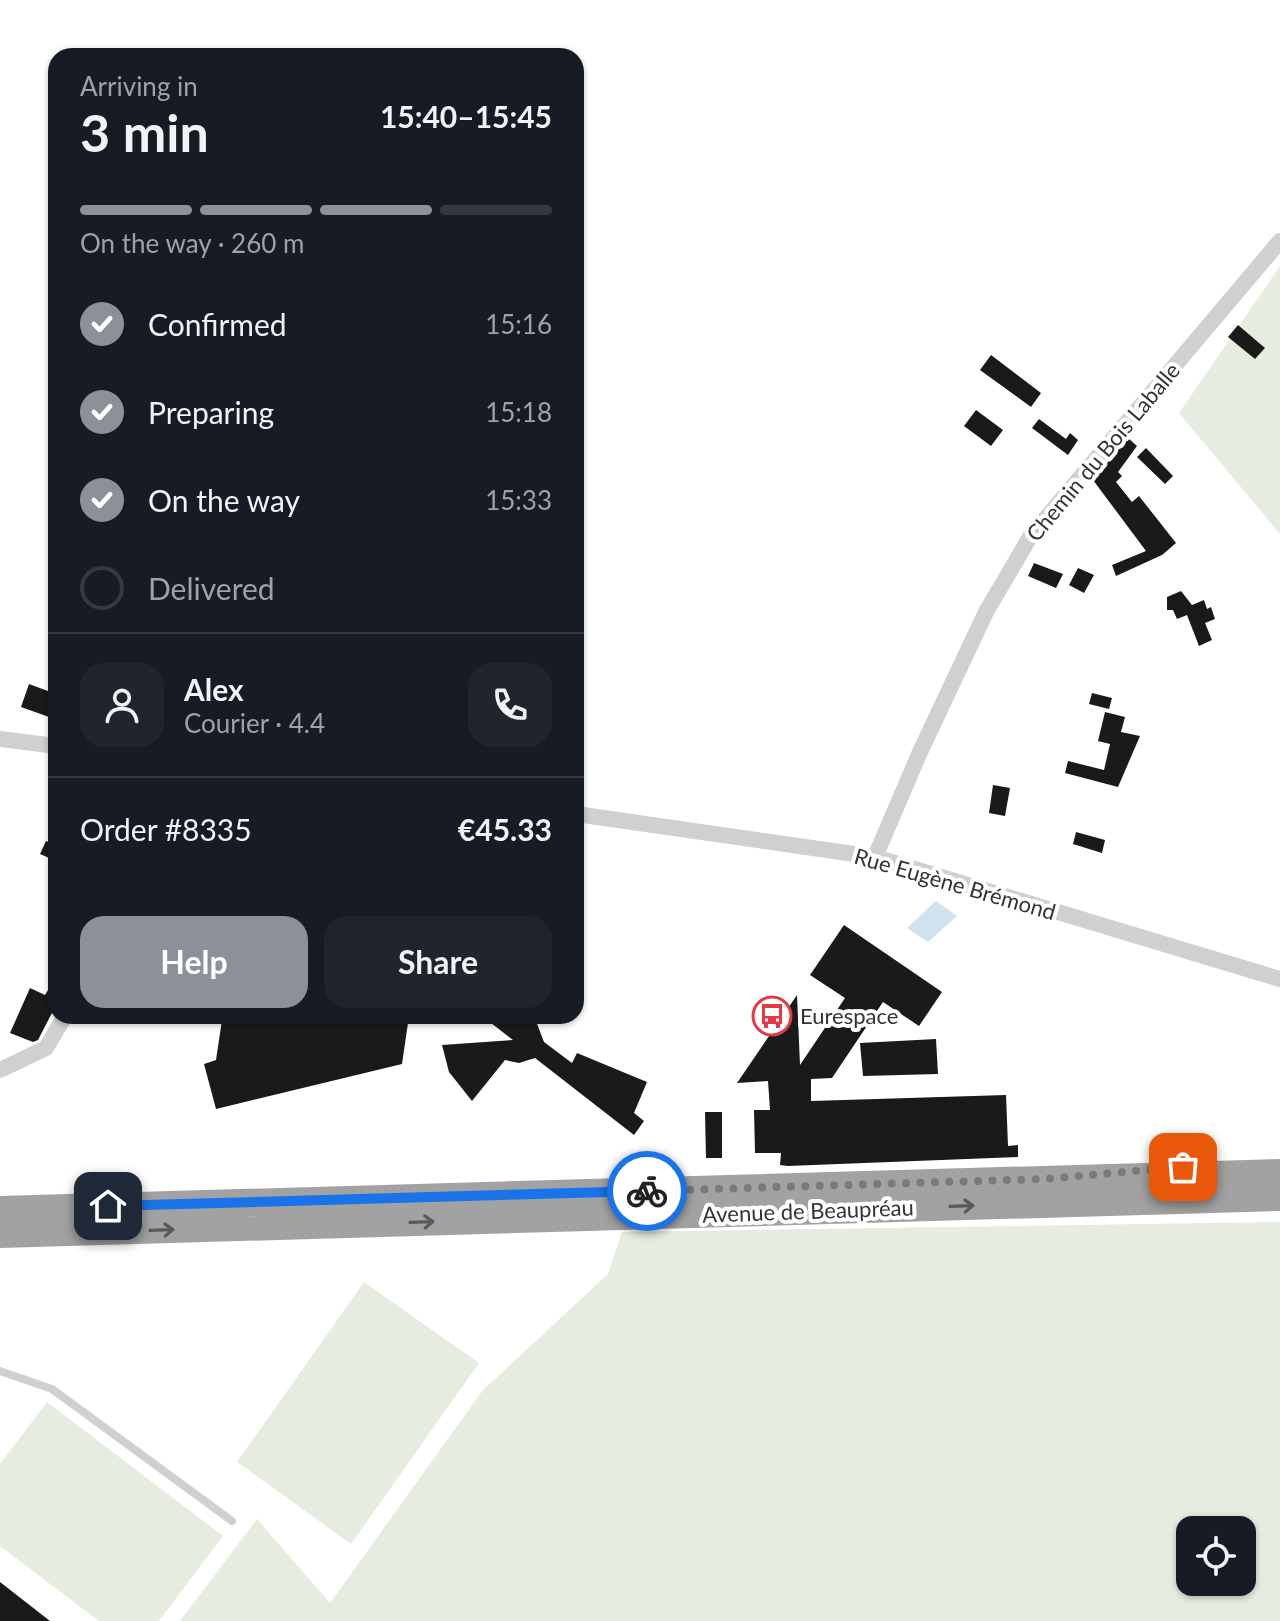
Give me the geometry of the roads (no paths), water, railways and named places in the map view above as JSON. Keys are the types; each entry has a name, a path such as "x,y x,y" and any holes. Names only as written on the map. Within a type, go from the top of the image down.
{"highway":[{"name":"Avenue de Beaupréau","path":"0,1210 1280,1173"},
{"name":"Avenue de Beaupréau","path":"0,1234 1280,1197"},
{"path":"0,1202 81,1207"}],"street":[{"name":"Chemin du Bois Laballe","path":"875,857 986,612 1030,537 1280,241"},
{"path":"0,739 48,745"},
{"name":"Rue Eugène Brémond","path":"584,815 875,857 1280,979"},
{"path":"0,1070 46,1048 60,1024"},
{"path":"1044,1179 1133,1169 1280,1164"},
{"path":"1092,1202 1147,1212 1280,1208"}],"lane":[{"path":"0,1371 52,1389 232,1521"}],"water":[{"path":"936,901 957,916 928,942 907,928"}],"place":[{"name":"Eurespace","path":"772,1016"}]}
